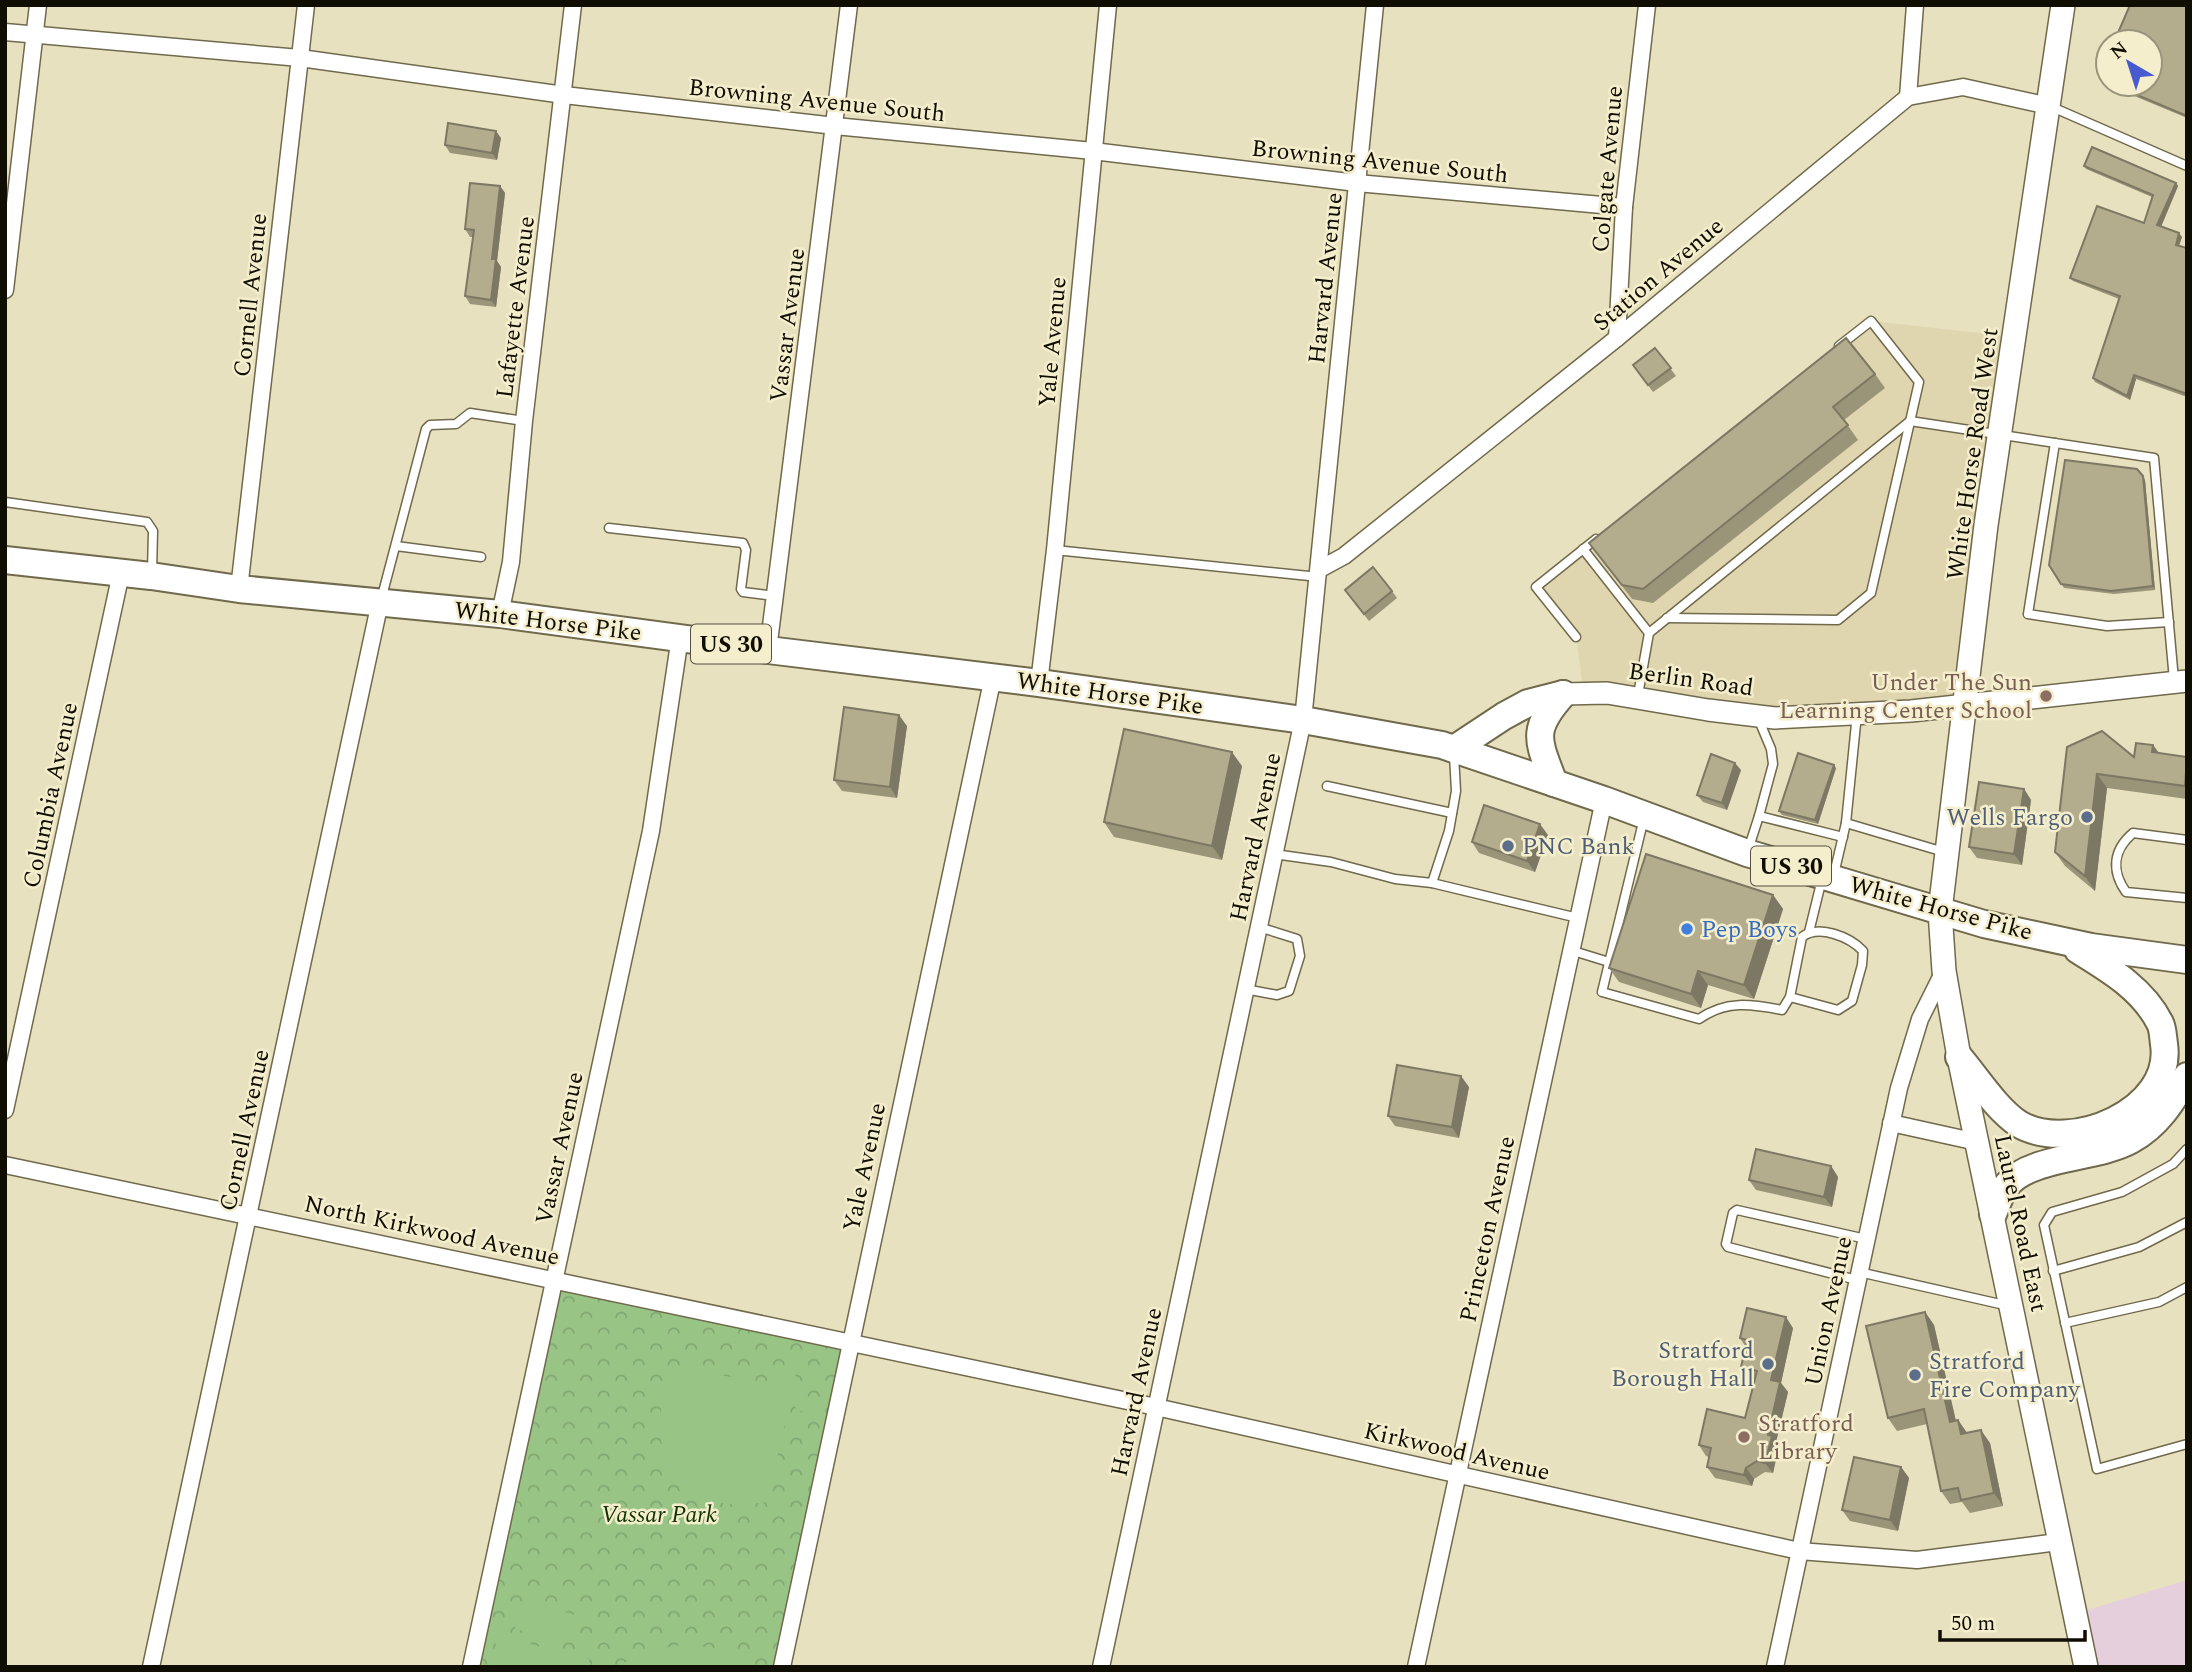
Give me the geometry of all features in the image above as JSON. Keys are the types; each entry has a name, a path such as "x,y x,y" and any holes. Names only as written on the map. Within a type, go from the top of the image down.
{"highway":[{"name":"White Horse Pike","path":"5,560 239,589 500,614 768,650 1039,682 1303,720 1454,749 1604,800 1747,853 1984,924 2061,940 2187,960"},
{"path":"1454,749 1528,703 1563,694"},
{"path":"1554,783 1538,737 1543,719 1563,694"},
{"path":"1959,1057 2008,1116 2021,1125 2042,1133 2065,1134 2114,1122 2137,1107 2153,1091 2162,1073 2165,1052 2162,1026 2150,1008 2119,975 2061,940"},
{"path":"1993,1214 2004,1188 2016,1176 2032,1168 2112,1147 2137,1136 2164,1114 2187,1076"}],"main road":[{"name":"White Horse Road West","path":"1940,911 1986,525 2063,5"},
{"name":"Laurel Road East","path":"1940,911 1944,971 1959,1057 2084,1666"}],"street":[{"path":"5,290 38,5"},
{"name":"Cornell Avenue","path":"239,589 306,5"},
{"name":"Lafayette Avenue","path":"500,614 511,562 524,421 573,5"},
{"name":"Vassar Avenue","path":"768,650 849,5"},
{"name":"Yale Avenue","path":"1039,682 1055,550 1108,5"},
{"name":"Harvard Avenue","path":"1101,1667 1303,720 1375,5"},
{"name":"Colgate Avenue","path":"1617,338 1624,207 1647,5"},
{"path":"1915,5 1908,97 1963,88 2049,106"},
{"name":"Browning Avenue South","path":"5,32 300,58 564,95 1093,151 1357,183 1624,207"},
{"name":"Station Avenue","path":"1319,573 1345,556 1617,338 1908,97"},
{"name":"Columbia Avenue","path":"5,1110 121,573"},
{"name":"Cornell Avenue","path":"151,1667 380,603"},
{"name":"Vassar Avenue","path":"471,1667 651,831 680,637"},
{"name":"Yale Avenue","path":"782,1667 993,677"},
{"name":"Berlin Road","path":"1563,694 1607,693 1775,718 1965,706 2180,682"},
{"name":"Princeton Avenue","path":"1416,1667 1604,800"},
{"name":"Union Avenue","path":"1775,1667 1899,1088 1920,1019 1944,971"},
{"path":"1891,1123 1977,1142"},
{"name":"North Kirkwood Avenue","path":"5,1164 850,1341"},
{"name":"Kirkwood Avenue","path":"850,1341 1799,1551 1917,1560 2058,1542"}],"lane":[{"path":"2049,106 2187,166"},
{"path":"1667,618 1838,620 1871,593 1919,382 1871,321 1828,354"},
{"path":"380,603 426,429 430,425 456,424 470,414 524,421"},
{"path":"1637,698 1649,633 1910,421 2154,458 2169,622 2180,682"},
{"path":"2054,443 2028,614 2107,626 2169,622"},
{"path":"5,502 147,522 153,531 151,576"},
{"path":"609,528 743,543 746,550 741,589 743,592 775,596"},
{"path":"1576,637 1536,587 1605,532"},
{"path":"396,546 481,557"},
{"path":"1583,549 1649,633"},
{"path":"1055,550 1319,573"},
{"path":"1809,932 1843,837 1857,714"},
{"path":"1747,853 1773,764 1757,716"},
{"path":"1432,883 1450,831 1456,791 1454,749"},
{"path":"1327,786 1452,813"},
{"path":"1644,815 1602,992 1699,1018 1718,1008 1735,1004 1756,1004 1782,1010 1790,996 1802,937 1809,932 1818,931 1844,938 1863,951 1852,1001 1838,1010 1790,996"},
{"path":"1759,816 1843,837"},
{"path":"1846,823 1947,853"},
{"path":"2187,839 2133,833 2118,850 2115,861 2116,872 2126,891 2187,898"},
{"path":"1274,854 1331,862 1395,878 1432,883 1577,918"},
{"path":"1245,989 1277,995 1289,991 1300,956 1297,939 1259,927"},
{"path":"1570,950 1609,962"},
{"path":"2187,1149 2173,1164 2122,1192 2052,1212 2044,1225 2097,1469 2187,1444"},
{"path":"1866,1239 1737,1210 1733,1213 1726,1244 1728,1247 1858,1276 2011,1307"},
{"path":"2053,1271 2139,1247 2187,1222"},
{"path":"2065,1323 2159,1301 2187,1287"}],"shaded area":[{"path":"1871,321 2015,337 1965,706 1775,718 1584,694 1576,637 1536,587"},
{"path":"2187,1580 2187,1667 2086,1667 2074,1614"}],"green space":[{"name":"Vassar Park","path":"554,1279 850,1341 782,1667 471,1667"},
{"path":"680,1367 776,1386 781,1384 777,1377 781,1372 795,1375 807,1398 802,1411 798,1411 794,1405 789,1406 767,1502 735,1504 710,1500 686,1486 674,1472 665,1456 660,1420 663,1401"},
{"path":"522,1601 583,1617 576,1644 515,1629"},
{"path":"498,1636 589,1659 587,1667 490,1667"},
{"path":"682,1645 718,1648 752,1657 750,1667 617,1667 648,1652"}],"building":[{"path":"2130,5 2187,5 2187,116 2144,98 2164,98 2164,28 2120,28"},
{"path":"448,123 496,131 492,153 445,145"},
{"path":"2092,147 2176,183 2157,225 2179,233 2176,245 2187,248 2187,394 2134,375 2127,396 2093,378 2120,296 2070,278 2097,206 2144,223 2153,195 2084,166"},
{"path":"470,183 500,186 492,259 496,259 491,300 465,296 474,230 465,229"},
{"path":"1846,338 1875,374 1833,407 1848,425 1643,589 1622,585 1589,543"},
{"path":"1655,348 1671,368 1648,385 1633,365"},
{"path":"2065,460 2137,469 2143,476 2153,586 2111,591 2061,584 2049,565"},
{"path":"1373,567 1392,591 1364,614 1345,590"},
{"path":"844,707 899,715 890,787 834,780"},
{"path":"1124,729 1232,752 1212,846 1104,822"},
{"name":"Wells Fargo","path":"2102,731 2134,757 2136,743 2153,745 2152,752 2187,757 2185,786 2097,774 2085,876 2055,852 2067,747"},
{"path":"1798,753 1834,765 1815,820 1779,811"},
{"path":"1711,754 1735,763 1722,803 1697,795"},
{"path":"1979,782 2024,789 2014,854 1969,847"},
{"path":"1484,805 1540,824 1527,861 1472,842"},
{"path":"1646,854 1773,895 1744,985 1698,971 1691,994 1609,968"},
{"path":"1397,1065 1461,1076 1452,1127 1388,1116"},
{"path":"1756,1149 1831,1166 1824,1197 1749,1180"},
{"path":"1747,1308 1786,1317 1771,1380 1780,1382 1768,1435 1772,1436 1765,1463 1757,1461 1746,1468 1744,1475 1707,1467 1711,1448 1699,1445 1707,1409 1745,1418 1757,1371 1741,1367 1747,1340 1740,1338"},
{"path":"1925,1312 1950,1422 1958,1420 1961,1434 1981,1430 1994,1493 1961,1500 1958,1488 1941,1491 1924,1409 1888,1418 1866,1326"},
{"path":"1854,1457 1901,1467 1890,1520 1842,1510"}],"place":[{"name":"Under The Sun Learning Center School","path":"2046,696"},
{"name":"Wells Fargo","path":"2087,817"},
{"name":"PNC Bank","path":"1508,846"},
{"name":"Pep Boys","path":"1687,929"},
{"name":"Stratford Borough Hall","path":"1768,1364"},
{"name":"Stratford Fire Company","path":"1915,1375"},
{"name":"Stratford Library","path":"1744,1437"}]}
